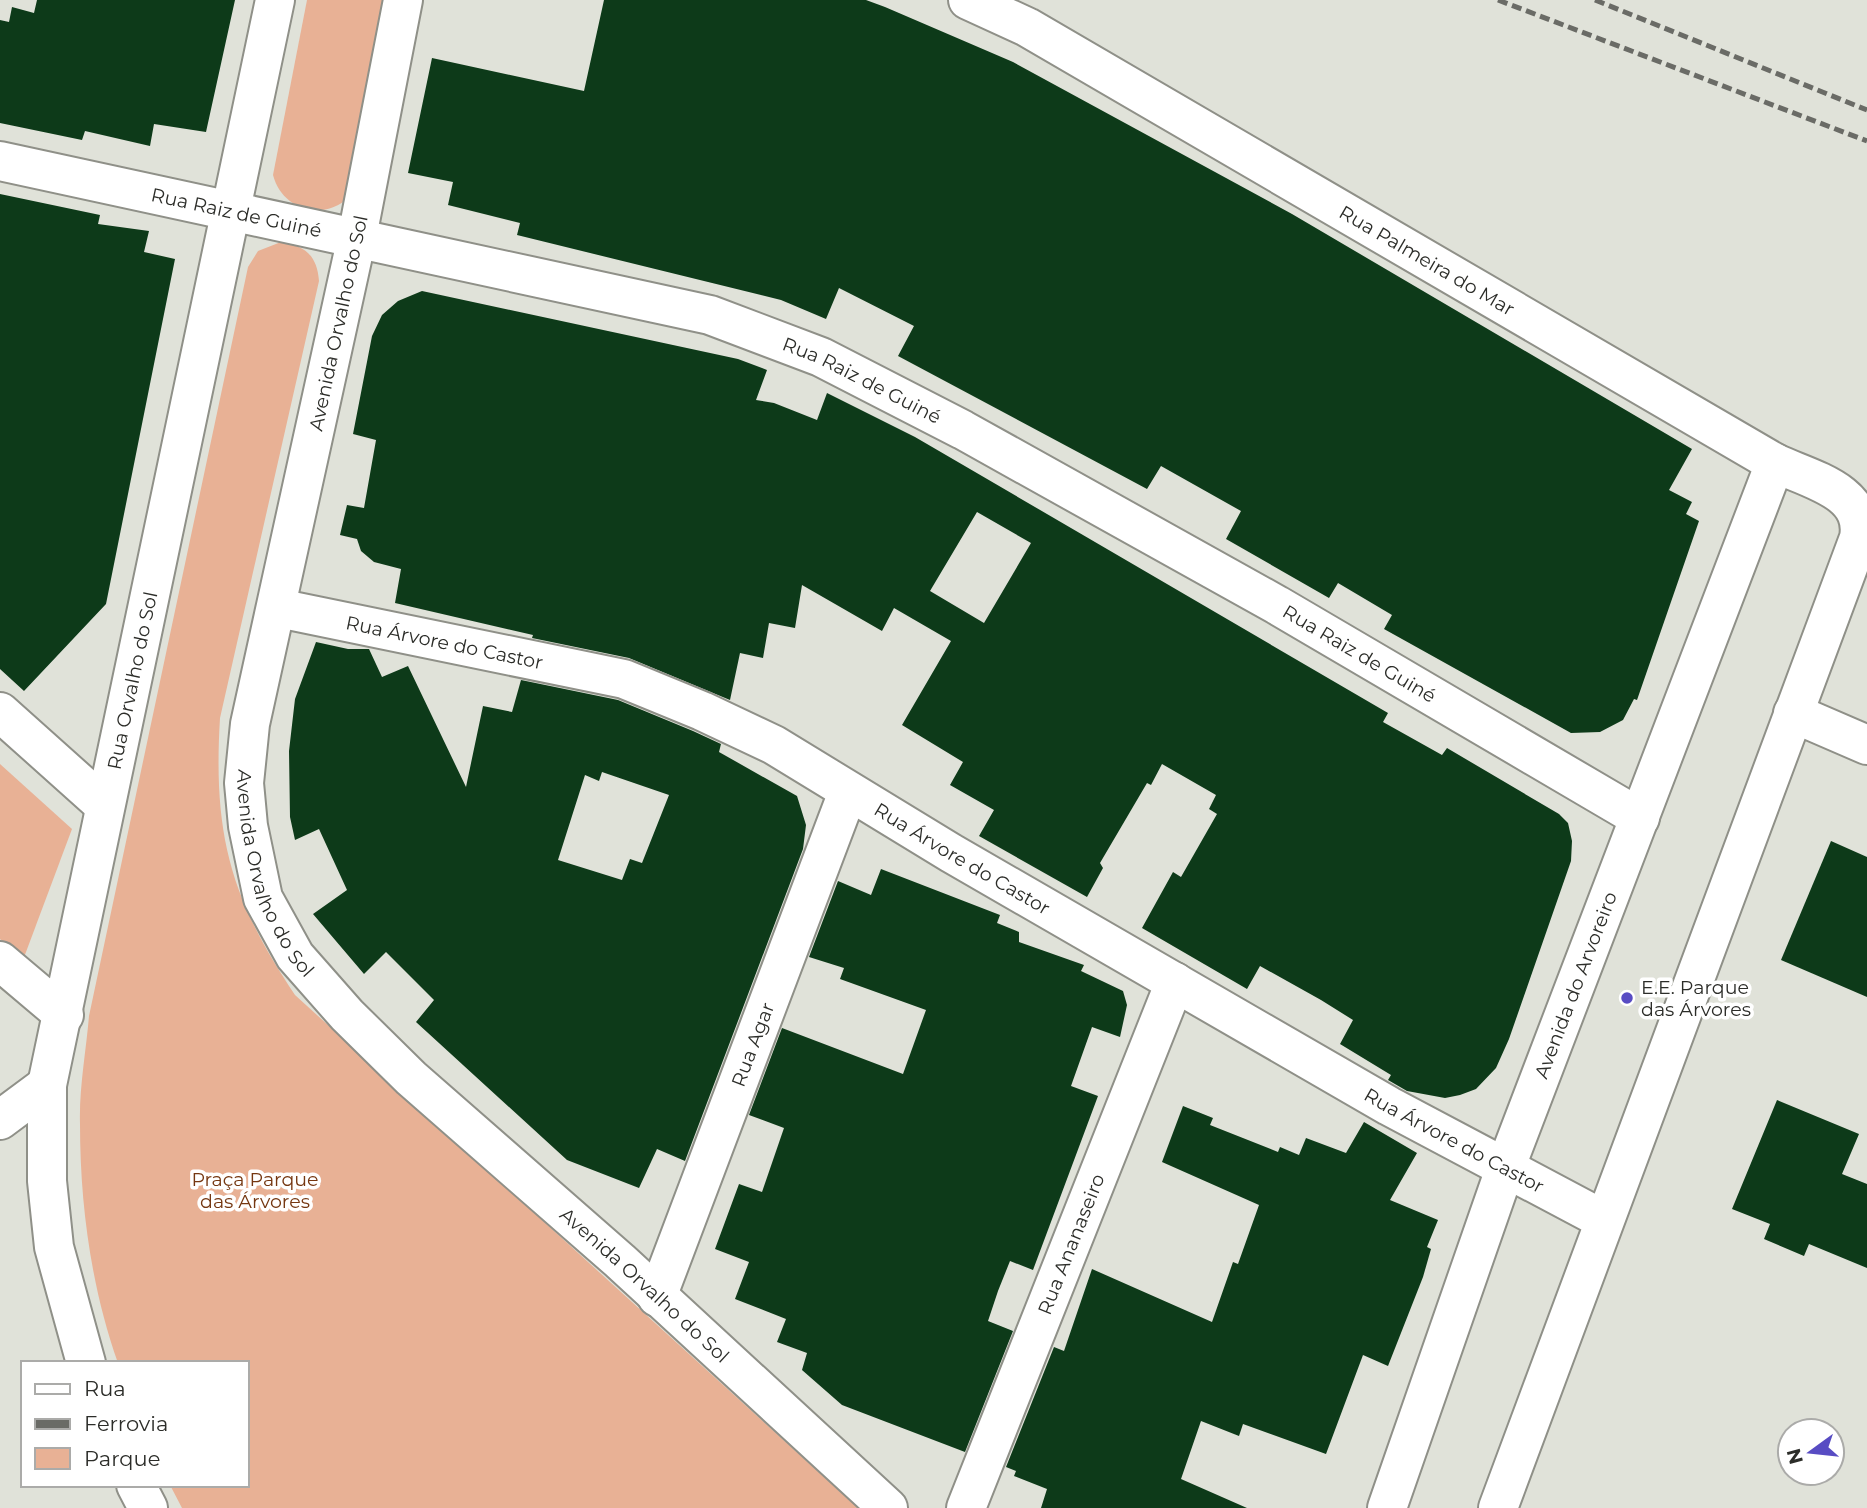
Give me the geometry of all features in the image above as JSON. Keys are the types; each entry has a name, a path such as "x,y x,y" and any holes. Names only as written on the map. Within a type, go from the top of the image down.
{"street":[{"name":"Rua Orvalho do Sol","path":"85,1361 54,1247 47,1181 47,1084 64,1015 104,806 275,0"},
{"name":"Avenida Orvalho do Sol","path":"403,0 357,237 278,608 250,724 244,783 248,826 263,898 295,956 347,1015 411,1078 888,1508"},
{"name":"Rua Palmeira do Mar","path":"968,0 1027,27 1775,463 1851,501 1861,520 1859,538 1793,713"},
{"name":"Rua Raiz de Guiné","path":"0,161 710,315 821,357 964,430 1265,598 1640,818"},
{"name":"Avenida do Arvoreiro","path":"1387,1508 1505,1169 1775,463"},
{"name":"Rua Árvore do Castor","path":"278,608 624,679 774,745 848,792 1175,982 1505,1169 1604,1220"},
{"path":"0,712 104,806"},
{"path":"1498,1508 1793,713 1867,745"},
{"name":"Rua Agar","path":"657,1297 848,792"},
{"path":"0,961 64,1015"},
{"name":"Rua Ananaseiro","path":"965,1508 1175,982"},
{"path":"0,1121 47,1084"},
{"path":"137,1487 148,1508"}],"green space":[{"path":"307,0 385,0 349,197 339,205 316,210 294,204 285,197 273,175"},
{"name":"Praça Parque das Árvores","path":"281,242 297,246 312,258 319,281 220,718 220,797 224,831 230,864 255,927 295,995 858,1508 182,1508 171,1487 248,1487 248,1361 117,1361 101,1305 89,1245 82,1184 80,1110 89,1016 248,267 258,251"},
{"path":"0,764 72,829 23,960 0,939"}],"building":[{"path":"37,0 235,0 206,132 154,124 150,146 85,131 82,140 0,123 0,20 9,22 12,7 34,13"},
{"path":"604,0 866,0 885,7 1013,62 1292,214 1692,449 1669,490 1692,502 1686,514 1699,521 1637,700 1634,699 1623,720 1600,732 1571,733 1384,629 1392,615 1338,583 1329,598 1226,539 1241,511 1161,466 1147,489 898,356 914,326 839,288 826,319 781,300 517,235 520,223 448,205 453,182 408,173 432,58 584,91"},
{"path":"0,194 100,215 98,224 149,231 144,252 175,259 106,604 24,691 0,669"},
{"path":"422,291 738,359 767,370 756,400 774,403 817,420 827,393 915,437 1388,713 1383,722 1442,755 1447,748 1559,814 1568,823 1572,841 1571,861 1509,1039 1496,1068 1476,1089 1460,1095 1445,1098 1407,1091 1388,1080 1391,1075 1340,1044 1353,1020 1321,1000 1260,966 1247,989 1142,928 1173,872 1181,877 1217,814 1209,809 1216,795 1162,764 1151,785 1147,783 1100,863 1103,868 1087,897 979,836 994,810 950,785 963,762 902,725 951,641 894,608 882,631 802,585 795,628 769,623 763,658 740,653 730,700 629,658 532,638 533,635 395,603 401,569 374,562 361,551 357,539 340,535 347,505 364,508 376,440 353,434 372,336 382,315 398,301","holes":["977,512 1031,543 984,623 930,591"]},
{"path":"316,642 348,649 369,649 382,677 408,666 466,787 483,706 512,712 521,680 618,700 693,731 721,744 719,752 797,796 806,825 803,849 685,1161 657,1149 639,1188 567,1160 416,1022 434,1000 386,952 364,974 313,914 347,890 319,829 295,840 290,817 289,751 295,699","holes":["602,772 669,795 642,863 630,859 622,880 558,860 585,775 599,781"]},
{"path":"1831,841 1867,857 1867,997 1781,960"},
{"path":"881,869 1000,915 997,923 1019,932 1019,942 1084,965 1081,971 1123,991 1127,1005 1120,1037 1092,1027 1071,1086 1098,1096 1033,1270 1010,1261 998,1291 988,1321 1013,1331 965,1452 842,1405 802,1370 807,1353 777,1342 786,1319 735,1299 749,1262 715,1249 739,1184 762,1192 784,1128 749,1115 782,1028 903,1074 926,1010 840,979 844,968 809,957 838,881 871,895"},
{"path":"1777,1100 1859,1134 1842,1174 1867,1184 1867,1268 1809,1244 1804,1256 1764,1239 1770,1224 1732,1209"},
{"path":"1183,1106 1213,1118 1210,1125 1278,1152 1280,1147 1299,1155 1306,1138 1346,1153 1364,1122 1417,1153 1390,1200 1438,1220 1427,1247 1431,1249 1423,1277 1388,1366 1363,1355 1326,1454 1243,1424 1239,1436 1201,1421 1181,1479 1247,1508 1041,1508 1047,1489 1014,1476 1016,1471 1006,1467 1054,1347 1064,1351 1092,1269 1212,1322 1233,1262 1238,1264 1259,1205 1162,1162"}],"railway":[{"path":"1498,0 1867,141"},
{"path":"1595,0 1867,110"}],"place":[{"name":"E.E. Parque das Árvores","path":"1627,998"}]}
